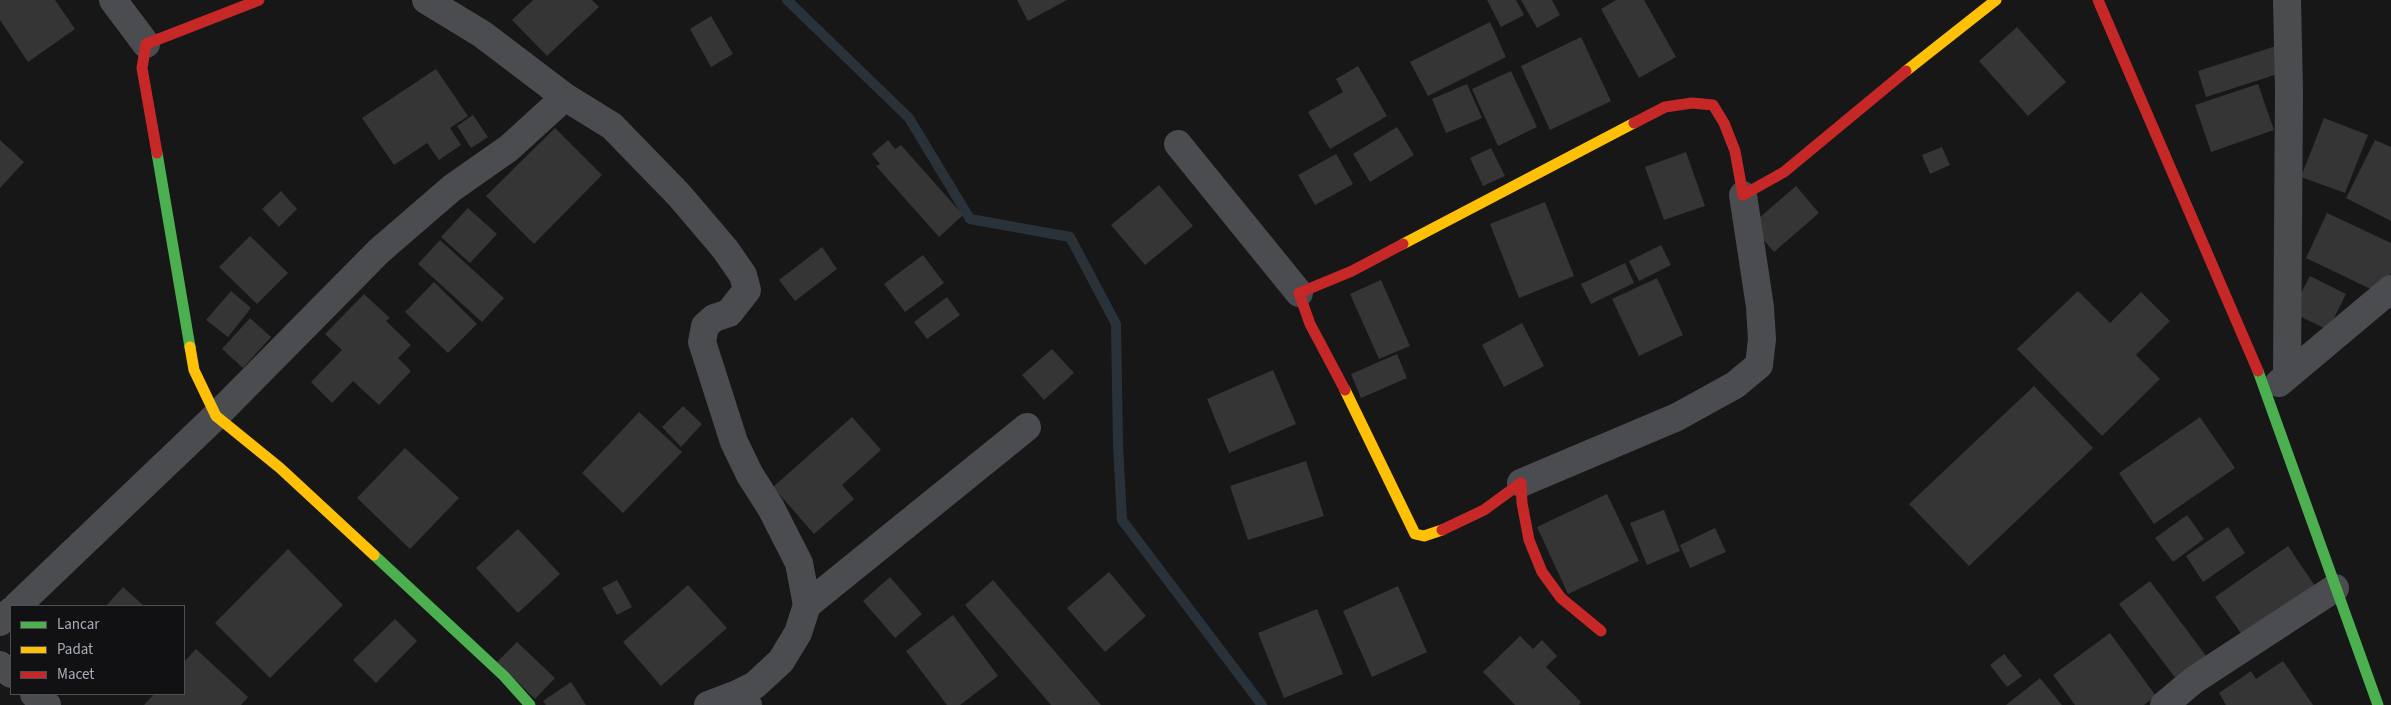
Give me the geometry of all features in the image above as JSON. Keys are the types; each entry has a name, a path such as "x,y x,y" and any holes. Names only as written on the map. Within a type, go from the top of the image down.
{"street":[{"path":"113,0 146,44 142,68 194,370 216,416 280,468 504,676 530,705"},
{"path":"146,44 259,0"},
{"path":"426,0 482,34 566,97 612,126 679,195 725,249 743,275 747,290 743,297 730,313 714,318 705,326 702,342 734,442 750,475 771,508 799,563 807,605 798,633 781,661 755,685 743,700 708,705"},
{"path":"1743,195 1784,172 1917,62 1996,0"},
{"path":"2098,0 2268,394 2296,470 2335,588 2378,705"},
{"path":"2287,0 2289,91 2288,374"},
{"path":"18,605 216,416 379,251 452,188 509,148 566,97"},
{"path":"1178,144 1299,293 1310,324 1336,370 1415,534 1424,536 1436,533 1484,510 1521,483 1677,417 1735,385 1759,365 1762,339 1760,307 1743,195 1735,151 1724,123 1713,105 1692,103 1665,107 1352,271 1299,293"},
{"path":"2268,394 2288,374 2391,289"},
{"path":"807,605 1027,427"},
{"path":"1521,483 1522,503 1529,540 1542,572 1561,598 1601,630"},
{"path":"2164,705 2194,680 2335,588"},
{"path":"0,622 10,612"},
{"path":"0,665 10,673"},
{"path":"35,695 47,705"}],"building":[{"path":"0,0 55,0 75,29 28,62 0,20"},
{"path":"533,0 592,0 599,7 547,56 512,20"},
{"path":"1017,0 1067,0 1028,21"},
{"path":"1487,0 1516,0 1524,15 1501,27"},
{"path":"1521,0 1552,0 1560,15 1537,28"},
{"path":"1616,0 1644,0 1676,57 1639,78 1601,9"},
{"path":"711,16 733,54 711,67 690,29"},
{"path":"1490,22 1506,57 1428,96 1410,62"},
{"path":"2017,27 2066,82 2028,116 1979,61"},
{"path":"1581,37 1611,101 1550,130 1521,66"},
{"path":"2276,46 2284,72 2206,97 2198,71"},
{"path":"1358,66 1387,116 1330,149 1308,112 1343,92 1336,79"},
{"path":"436,69 468,116 450,128 461,145 439,160 427,143 394,165 362,118"},
{"path":"1511,71 1537,127 1498,146 1472,89"},
{"path":"1467,84 1482,118 1446,133 1432,99"},
{"path":"2258,84 2274,130 2211,152 2195,105"},
{"path":"473,115 488,137 471,148 457,126"},
{"path":"2324,118 2368,135 2345,193 2301,177"},
{"path":"1397,127 1414,155 1370,182 1353,154"},
{"path":"555,128 602,175 534,244 486,196"},
{"path":"0,140 24,162 0,188"},
{"path":"888,140 895,149 901,145 963,215 939,237 876,166 880,164 872,154"},
{"path":"2375,140 2391,147 2391,221 2346,198"},
{"path":"1942,147 1950,165 1930,174 1922,155"},
{"path":"1491,148 1505,176 1483,186 1470,158"},
{"path":"1686,152 1705,206 1664,220 1645,167"},
{"path":"1336,154 1353,184 1315,205 1298,175"},
{"path":"1159,185 1193,226 1145,265 1111,225"},
{"path":"1796,186 1819,213 1774,252 1751,225"},
{"path":"281,191 297,209 279,227 262,209"},
{"path":"1545,202 1574,276 1519,298 1490,224"},
{"path":"468,208 497,234 470,263 441,237"},
{"path":"2327,213 2391,243 2391,273 2381,294 2306,258"},
{"path":"250,236 288,273 257,304 219,267"},
{"path":"440,240 504,298 482,322 418,264"},
{"path":"1661,245 1671,265 1639,281 1629,261"},
{"path":"822,247 837,269 795,301 779,280"},
{"path":"923,255 944,283 905,312 884,284"},
{"path":"1625,263 1634,283 1591,304 1581,284"},
{"path":"2310,276 2346,294 2328,330 2291,312"},
{"path":"1657,278 1683,335 1639,356 1612,299"},
{"path":"1381,280 1410,346 1379,359 1350,294"},
{"path":"434,282 477,324 448,353 405,312"},
{"path":"231,291 251,308 228,337 206,320"},
{"path":"2078,291 2110,323 2141,292 2170,321 2136,355 2160,379 2102,436 2017,349"},
{"path":"364,294 390,318 386,321 411,345 398,358 411,371 379,405 353,381 332,403 311,382 342,350 325,334"},
{"path":"947,297 960,315 927,339 914,322"},
{"path":"250,318 271,337 243,368 222,349"},
{"path":"1522,323 1544,366 1504,387 1482,345"},
{"path":"1052,349 1074,373 1044,400 1022,375"},
{"path":"1397,354 1407,378 1361,398 1351,374"},
{"path":"1273,370 1296,424 1229,453 1207,399"},
{"path":"2034,386 2093,448 1969,566 1909,504"},
{"path":"683,406 702,424 681,447 662,427"},
{"path":"639,412 682,452 623,513 582,473"},
{"path":"852,417 881,450 842,485 854,499 814,534 773,487"},
{"path":"2200,417 2235,468 2154,524 2119,473"},
{"path":"405,448 459,498 410,549 357,498"},
{"path":"1306,461 1324,516 1248,540 1230,486"},
{"path":"1607,494 1639,561 1568,594 1537,527"},
{"path":"1664,510 1680,551 1647,565 1630,523"},
{"path":"2187,515 2204,539 2173,562 2155,538"},
{"path":"2228,527 2245,553 2203,582 2186,556"},
{"path":"1715,528 1726,552 1690,568 1680,545"},
{"path":"518,529 560,574 518,613 476,568"},
{"path":"2288,546 2315,586 2243,636 2215,597"},
{"path":"288,549 343,605 270,678 215,623"},
{"path":"1109,572 1146,616 1105,652 1067,608"},
{"path":"890,577 922,614 895,638 863,601"},
{"path":"617,580 632,607 617,615 602,588"},
{"path":"993,580 1101,705 1051,705 965,605"},
{"path":"2150,581 2210,661 2180,684 2119,604"},
{"path":"688,585 727,628 661,686 623,642"},
{"path":"1398,586 1427,652 1372,677 1343,611"},
{"path":"123,587 143,605 107,605"},
{"path":"1317,609 1343,674 1284,698 1258,633"},
{"path":"953,615 998,676 960,705 947,705 906,651"},
{"path":"395,619 417,641 376,683 353,660"},
{"path":"2110,633 2156,696 2144,705 2075,705 2053,675"},
{"path":"1520,636 1533,649 1542,640 1557,656 1546,667 1581,702 1579,705 1515,705 1483,672"},
{"path":"517,642 555,678 535,699 497,662"},
{"path":"196,649 248,697 241,705 144,705 153,695 185,695 185,661"},
{"path":"2004,654 2022,676 2007,687 1990,665"},
{"path":"2283,661 2313,705 2226,705 2219,693 2251,671 2256,679"},
{"path":"2040,678 2062,705 2006,705"},
{"path":"571,682 586,705 546,705 543,701"}],"waterway":[{"path":"787,0 909,118 970,219 1070,237 1116,324 1118,445 1122,520 1262,705"}],"traffic: fast":[{"path":"157,153 190,347"},
{"path":"2258,371 2378,705"},
{"path":"374,555 504,676 530,705"}],"traffic: slow":[{"path":"1906,71 1996,0"},
{"path":"1403,244 1634,123"},
{"path":"190,347 194,370 216,416 280,468 374,555"},
{"path":"1345,390 1415,534 1424,536 1442,530"}],"traffic: jam":[{"path":"157,153 142,68 146,44 259,0"},
{"path":"2098,0 2258,371"},
{"path":"1634,123 1665,107 1692,103 1713,105 1724,123 1735,151 1743,195 1784,172 1906,71"},
{"path":"1345,390 1310,324 1299,293 1352,271 1403,244"},
{"path":"1442,530 1484,510 1521,483 1522,503 1529,540 1542,572 1561,598 1601,631"}]}
